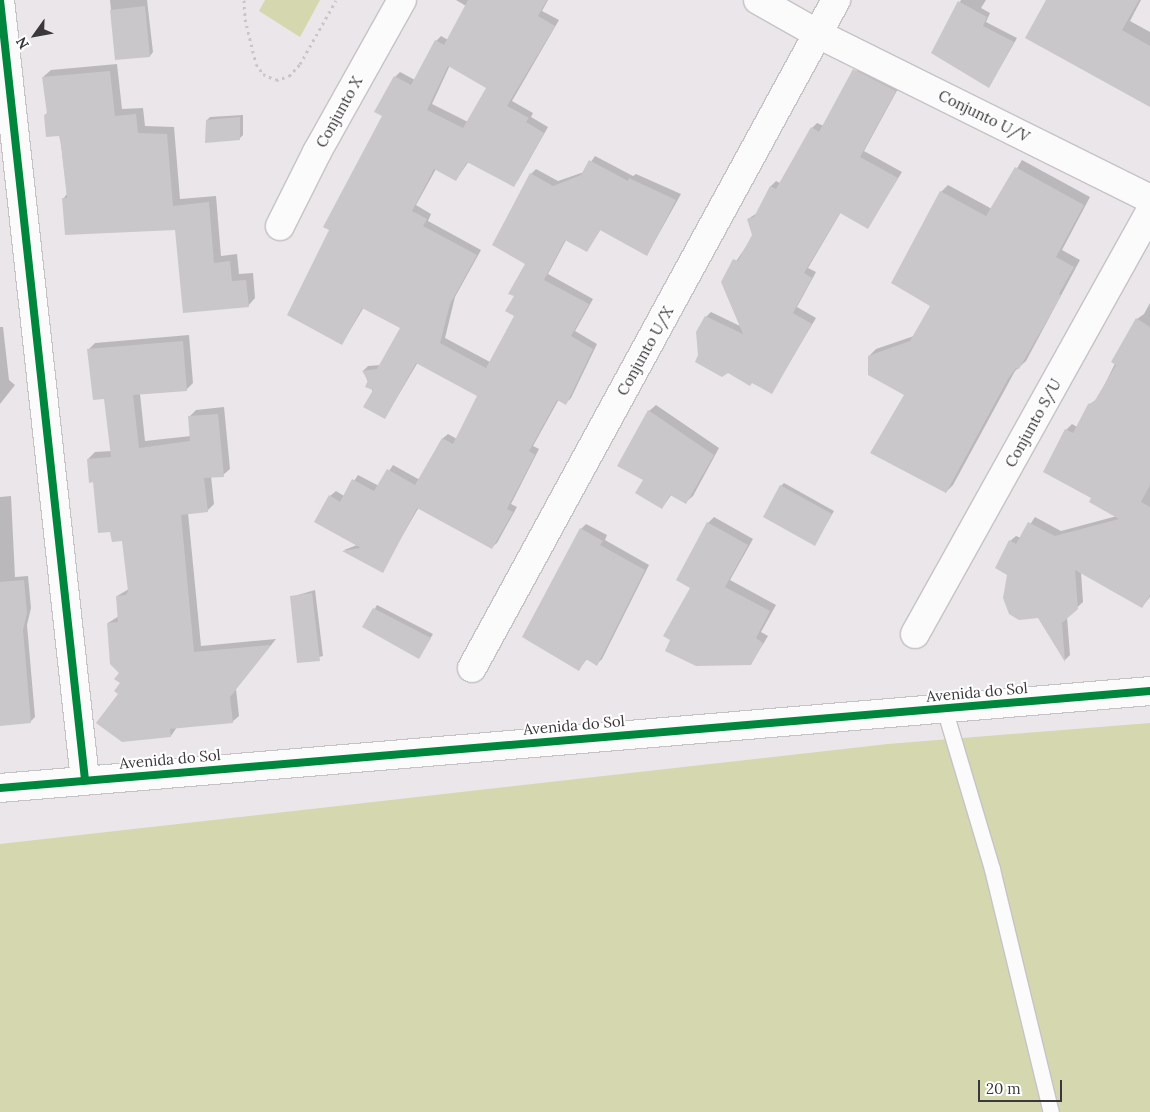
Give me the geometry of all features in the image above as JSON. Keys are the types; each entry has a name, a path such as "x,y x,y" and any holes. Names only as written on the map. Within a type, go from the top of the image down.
{"street":[{"path":"0,0 85,780"},
{"name":"Conjunto X","path":"280,226 317,152 402,0"},
{"name":"Conjunto U/V","path":"758,0 818,34 1150,199"},
{"name":"Conjunto U/X","path":"472,668 836,0"},
{"name":"Conjunto S/U","path":"915,634 1150,212"},
{"name":"Avenida do Sol","path":"0,788 1150,691"}],"lane":[{"path":"944,708 992,869 1051,1112"}],"path":[{"path":"244,0 245,19 256,64 264,74 276,80 289,76 300,64 336,0"}],"green space":[{"path":"265,0 320,0 300,37 259,11"},
{"path":"1150,723 1150,1112 0,1112 0,844 888,744"}],"building":[{"path":"468,0 547,0 538,16 555,26 507,106 529,118 526,122 544,133 514,187 467,162 456,181 434,169 412,211 427,219 423,226 477,255 450,304 440,343 486,368 514,316 505,311 514,296 508,294 525,264 492,245 530,173 553,186 581,175 589,160 628,181 629,178 676,200 647,256 600,230 587,252 565,240 544,280 589,304 571,336 593,349 566,405 557,400 529,451 535,455 507,509 513,512 492,549 417,508 383,573 342,551 361,548 314,522 329,495 340,502 352,479 374,491 387,469 415,485 442,438 453,444 477,396 416,363 385,419 363,407 373,390 365,387 368,380 362,371 377,369 400,328 362,308 342,345 287,315 329,230 323,227 382,116 374,112 394,76 411,85 435,40 444,45","holes":["448,66 486,88 463,128 427,110"]},
{"path":"1046,0 1139,0 1122,30 1150,46 1150,107 1025,38"},
{"path":"958,1 987,17 983,26 1014,42 989,88 931,53"},
{"path":"145,6 150,57 115,60 110,10"},
{"path":"853,69 896,91 860,157 898,178 868,229 840,213 804,273 812,278 793,313 812,324 772,394 752,383 750,386 728,373 722,377 695,362 698,355 696,332 705,316 743,334 721,282 733,259 738,261 752,235 747,219 754,217 770,186 776,189 811,127 819,132"},
{"path":"110,71 115,116 136,114 138,133 167,134 173,206 209,202 214,263 230,261 232,281 246,280 249,307 183,313 175,230 65,235 62,198 67,198 61,145 59,136 46,137 44,115 47,114 42,77"},
{"path":"240,117 240,140 205,143 206,120"},
{"path":"1015,167 1084,205 1056,257 1074,267 1059,294 1061,296 1019,369 1016,368 1008,379 946,493 870,453 904,395 868,375 868,356 910,341 930,306 891,283 940,191 986,216"},
{"path":"1136,318 1150,327 1150,485 1141,502 1150,507 1150,595 1142,608 1075,570 1078,609 1062,623 1065,662 1038,618 1019,620 1009,614 1003,598 1007,575 995,568 1009,540 1016,544 1028,522 1055,536 1119,519 1089,502 1091,498 1043,472 1065,429 1073,433 1088,404 1094,402 1116,365 1111,362"},
{"path":"183,341 187,391 133,395 139,448 190,441 188,416 218,414 224,477 204,478 208,512 181,515 194,652 271,645 230,697 233,723 170,729 171,737 122,742 96,723 118,694 114,691 120,683 114,679 119,673 110,664 107,623 118,622 116,596 126,595 128,591 122,541 112,542 110,532 98,533 93,482 89,483 87,459 111,457 104,399 93,400 87,349"},
{"path":"648,410 714,455 686,504 670,495 662,509 635,493 643,480 617,466"},
{"path":"780,485 832,514 815,546 763,517"},
{"path":"707,522 748,545 725,587 770,611 756,638 763,643 751,665 696,666 665,651 670,640 663,636 690,588 676,580"},
{"path":"580,528 603,541 600,545 645,570 597,666 586,659 579,671 522,637"},
{"path":"24,580 27,613 23,630 31,723 0,726 0,582"},
{"path":"312,593 320,661 297,663 290,596"},
{"path":"373,608 431,638 419,659 362,627"}],"cycle path":[{"path":"0,0 85,780"},
{"path":"0,788 1150,691"}]}
